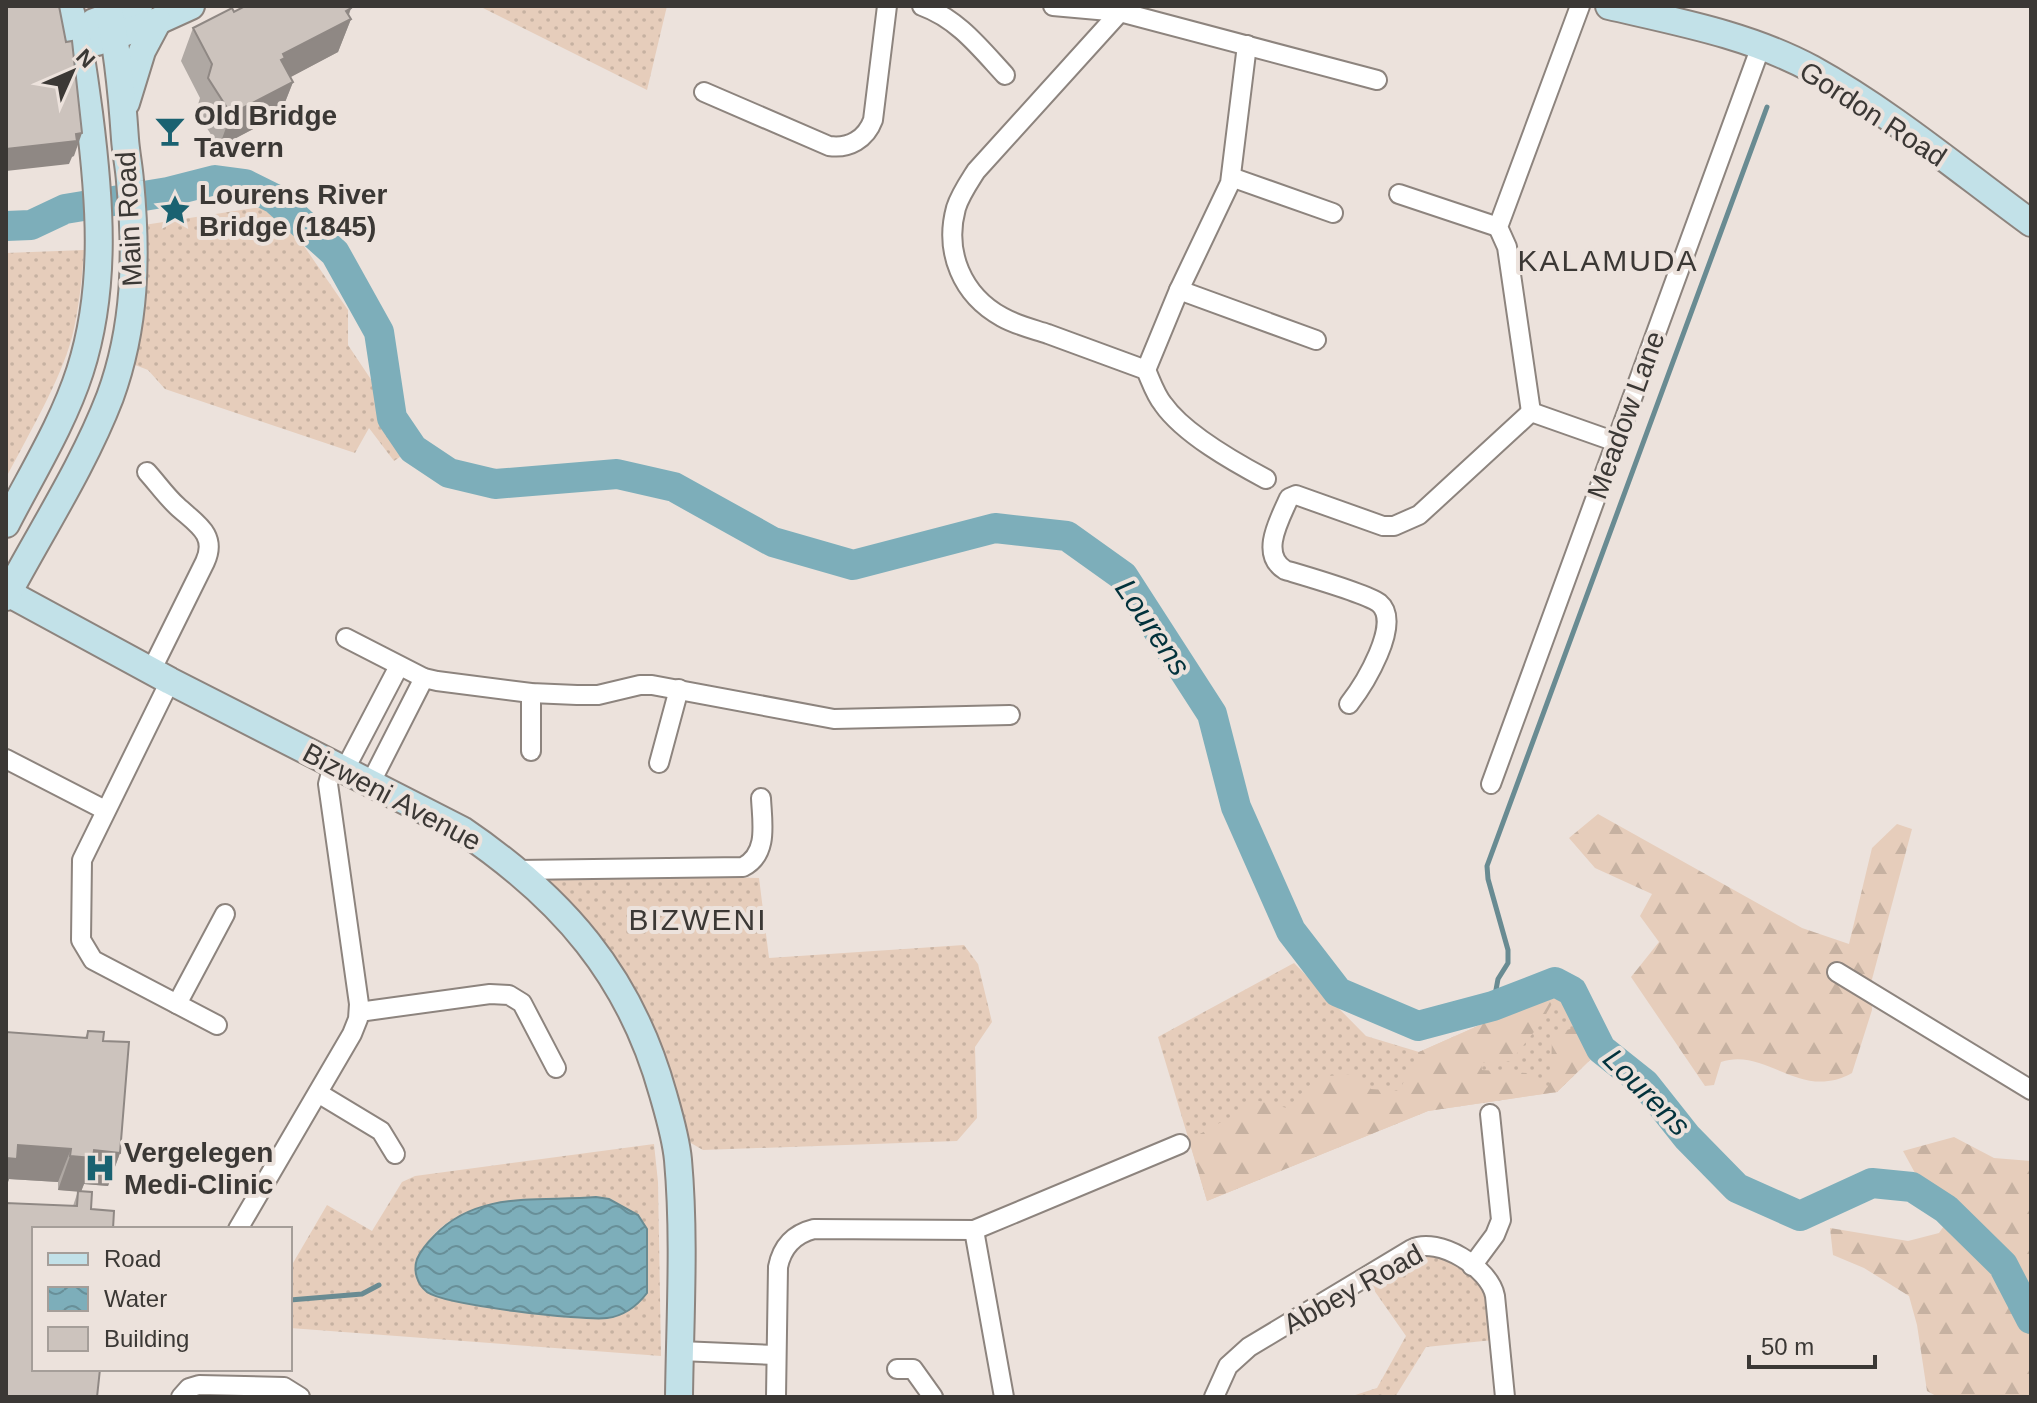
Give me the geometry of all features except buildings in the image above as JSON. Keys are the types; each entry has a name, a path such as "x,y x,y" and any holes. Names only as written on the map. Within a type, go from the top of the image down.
{"street":[{"path":"75,27 191,6"},
{"path":"704,92 818,142 829,146 846,146 869,130 873,120 887,6"},
{"path":"922,6 955,22 1005,75"},
{"path":"1053,6 1120,9 1377,80"},
{"path":"1531,412 1507,247 1498,227 1580,6"},
{"name":"Gordon Road","path":"1609,6 1688,24 1761,46 1810,68 1858,96 2031,223"},
{"path":"1120,9 976,171 956,207 952,248 955,264 963,279 978,298 1004,319 1146,370"},
{"path":"125,107 142,51 148,13"},
{"name":"Main Road","path":"7,594 76,469 109,399 120,368 132,311 135,249 125,107 111,20"},
{"name":"Main Road","path":"6,524 64,411 79,373 98,293 100,255 96,186 75,27"},
{"path":"1247,45 1231,177 1146,370 1157,395 1172,416 1266,479"},
{"name":"Meadow Lane","path":"1491,784 1761,46"},
{"path":"1231,177 1333,213"},
{"path":"1399,194 1498,227"},
{"path":"1179,290 1316,340"},
{"path":"1531,412 1616,442"},
{"path":"1349,704 1374,664 1387,624 1386,613 1375,601 1285,570 1276,564 1271,552 1272,543 1288,501 1293,495 1371,523 1394,526 1406,522 1419,515 1531,412"},
{"path":"147,472 176,505 205,531 210,545 160,676 150,720 84,853 80,868 81,940 93,960 217,1025"},
{"name":"Bizweni Avenue","path":"7,594 462,830 518,870 566,916 611,975 646,1041 659,1077 678,1157 681,1239 679,1397"},
{"path":"346,638 424,678 531,693 598,695 640,685 679,689 834,719 1010,715"},
{"path":"239,1227 352,1034 359,1012 328,784 399,666"},
{"path":"370,784 424,678"},
{"path":"659,763 679,689"},
{"path":"531,693 531,751"},
{"path":"6,759 105,810"},
{"path":"518,870 743,867 751,863 761,845 761,798"},
{"path":"177,1004 225,914"},
{"path":"1837,972 2031,1090"},
{"path":"359,1012 490,994 509,995 526,1010 556,1068"},
{"path":"318,1093 381,1131 395,1154"},
{"path":"1472,1266 1495,1235 1501,1220 1490,1114"},
{"path":"776,1397 778,1267 783,1251 799,1234 814,1229 974,1230 1180,1144"},
{"path":"974,1230 1004,1397"},
{"name":"Abbey Road","path":"1214,1397 1228,1366 1237,1357 1412,1249 1424,1245 1441,1248 1472,1266 1494,1288 1505,1397"},
{"path":"680,1351 776,1355"},
{"path":"897,1369 913,1369 933,1397"},
{"path":"181,1397 189,1388 199,1385 284,1387 300,1397"}],"green space":[{"path":"479,6 667,6 647,90"},
{"path":"268,206 286,220 348,310 348,345 374,384 386,419 410,450 394,461 369,428 355,453 165,389 148,370 130,363 145,295 144,225"},
{"path":"84,250 78,305 67,354 6,478 6,253"},
{"path":"1598,814 1802,928 1849,944 1872,848 1897,824 1912,829 1871,983 1872,1010 1852,1073 1833,1080 1816,1081 1754,1061 1738,1059 1721,1062 1714,1085 1705,1086 1631,977 1659,942 1640,916 1652,894 1595,868 1569,838"},
{"path":"549,874 759,878 769,958 964,945 978,964 992,1022 975,1047 977,1118 957,1141 703,1150 684,1139 587,925 545,878"},
{"path":"1294,963 1366,1036 1419,1052 1558,993 1581,1026 1591,1059 1557,1092 1428,1111 1207,1201 1158,1037"},
{"path":"1558,993 1541,1023 1511,1061 1481,1063 1482,1070 1526,1073 1547,1088 1551,1080 1552,1034 1581,1026 1591,1059 1557,1092 1428,1111 1207,1201 1189,1140 1259,1101 1287,1108 1318,1077 1351,1074 1371,1089 1399,1091 1419,1052"},
{"path":"1954,1137 1994,1158 2031,1161 2031,1397 1938,1397 1927,1391 1917,1325 1909,1296 1864,1268 1833,1255 1830,1228 1908,1241 1939,1233 1960,1203 1921,1184 1903,1151"},
{"path":"654,1144 658,1182 661,1356 292,1328 292,1262 327,1205 372,1231 402,1182 415,1176","holes":["596,1197 609,1199 638,1215 647,1229 647,1293 622,1314 575,1318 523,1312 426,1291 417,1277 418,1257 436,1232 455,1218 476,1209 524,1201"]},
{"path":"1436,1251 1479,1279 1487,1290 1493,1340 1426,1347 1395,1397 1349,1397 1377,1388 1406,1336 1369,1283 1420,1252"}],"water":[{"path":"609,1199 638,1215 647,1229 647,1293 624,1313 593,1318 485,1307 439,1297 427,1292 418,1281 416,1264 423,1249 452,1221 470,1211 511,1201"}],"waterway":[{"path":"1493,1006 1498,979 1508,963 1508,950 1487,866 1767,107"},
{"name":"Lourens","path":"6,226 31,225 65,209 168,192 215,180 245,184 275,199 335,253 379,332 392,418 413,449 449,473 495,484 617,474 674,487 773,542 853,565 995,528 1067,536 1123,576 1212,714 1236,807 1291,931 1338,992 1418,1026 1493,1006 1555,982 1572,991 1601,1049 1645,1084 1687,1137 1737,1188 1800,1216 1872,1183 1912,1187 1946,1209 2003,1265 2031,1319"},
{"path":"292,1300 362,1294 379,1285"}],"place":[{"name":"Old Bridge Tavern","path":"170,131"},
{"name":"Lourens River Bridge (1845)","path":"175,210"},
{"name":"Vergelegen Medi-Clinic","path":"100,1168"}],"district":[{"name":"KALAMUDA","path":"1608,260"},
{"name":"BIZWENI","path":"698,919"}]}
